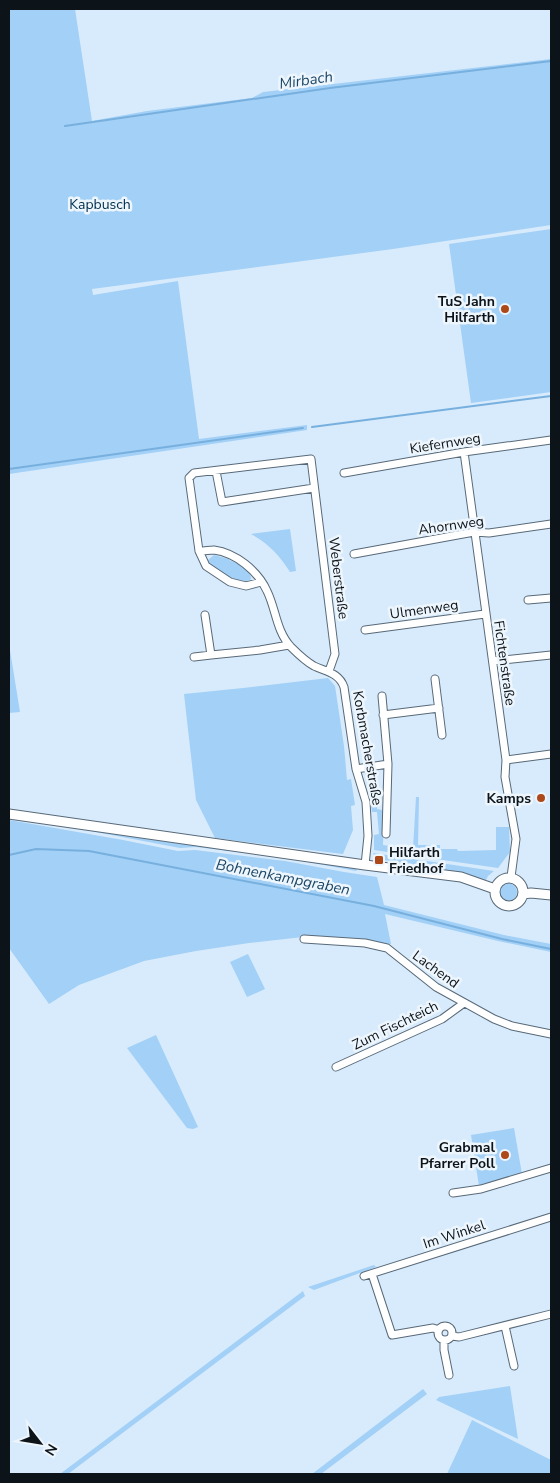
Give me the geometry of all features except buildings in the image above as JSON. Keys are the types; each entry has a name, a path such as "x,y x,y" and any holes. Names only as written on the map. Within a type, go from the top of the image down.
{"main road":[{"path":"9,814 461,877 495,889"},
{"path":"505,878 511,878 520,883 523,894 517,903 506,906 497,900 495,889 500,881 505,878"},
{"path":"523,894 551,895"}],"street":[{"name":"Kiefernweg","path":"344,473 464,452 551,440"},
{"name":"Fichtenstraße","path":"464,452 506,760 505,777 516,839 511,878"},
{"name":"Weberstraße","path":"216,471 311,459 335,654 329,671"},
{"path":"261,582 246,586 230,582 206,566 199,551 189,478 194,473 216,471 222,502 314,488"},
{"name":"Ahornweg","path":"354,554 474,532 488,533 551,524"},
{"name":"Korbmacherstraße","path":"199,551 215,550 244,563 268,591 281,633 288,645 302,658 315,666 329,671 342,680 356,769 366,802 368,836 365,865"},
{"path":"528,600 551,598"},
{"name":"Ulmenweg","path":"365,630 485,614"},
{"path":"205,615 211,655"},
{"path":"194,657 288,645"},
{"path":"493,661 551,655"},
{"path":"436,679 442,735"},
{"path":"382,696 388,764 386,834"},
{"path":"383,715 439,708"},
{"path":"506,760 551,754"},
{"path":"356,769 388,764"},
{"name":"Lachend","path":"304,939 365,943 386,948 436,987 494,1019 512,1026 551,1034"},
{"name":"Zum Fischteich","path":"336,1068 442,1019 464,1003"},
{"path":"453,1193 481,1189 551,1168"},
{"name":"Im Winkel","path":"439,1330 433,1328 392,1335 368,1275 551,1217"},
{"path":"444,1340 452,1336 459,1338 551,1314"},
{"path":"444,1340 438,1335 442,1326 449,1327 452,1331 452,1336"},
{"path":"505,1326 514,1366"},
{"path":"444,1340 444,1350 450,1375"}],"green space":[{"name":"Kapbusch","path":"9,9 75,9 92,121 147,111 252,98 263,92 551,59 551,225 393,249 92,289 93,295 178,281 199,439 307,425 307,430 9,474"},
{"name":"TuS Jahn Hilfarth","path":"551,229 551,392 471,403 449,244"},
{"path":"290,529 296,571 290,572 273,550 251,534"},
{"path":"214,555 229,559 243,566 249,572 251,579 241,581 227,576 210,564 208,560"},
{"path":"9,644 20,712 9,713"},
{"path":"328,678 335,686 347,780 351,779 355,805 351,806 353,830 343,854 215,838 196,800 184,694"},
{"path":"416,797 419,797 418,845 440,845 440,849 457,849 458,851 496,850 496,827 509,827 510,852 498,868 374,850 374,835 379,834 377,812 372,812 371,806 377,804 377,809 382,810 384,813 383,845 413,849"},
{"path":"9,820 178,851 195,850 285,861 377,877 384,905 504,935 551,944 551,952 385,914 391,944 303,937 196,951 144,961 79,985 49,1004 9,948"},
{"path":"52,822 154,840 306,860 357,869 356,871 281,857 196,847 180,848 59,825"},
{"path":"373,853 494,871 486,880 412,866 412,864 384,860 384,862 376,859"},
{"path":"504,883 512,883 517,888 515,899 504,901 499,896 499,888"},
{"path":"248,954 265,989 247,997 230,962"},
{"path":"156,1035 198,1127 193,1129 187,1128 127,1048"},
{"path":"514,1128 522,1174 479,1186 471,1135"},
{"path":"374,1265 376,1267 314,1290 308,1287"},
{"path":"303,1291 305,1296 68,1474 60,1474"},
{"path":"510,1386 518,1439 436,1400 439,1397"},
{"path":"423,1389 427,1394 321,1474 312,1474"},
{"path":"472,1420 551,1460 550,1474 447,1474"}],"waterway":[{"name":"Mirbach","path":"65,126 330,88 551,61"},
{"path":"312,427 551,396"},
{"path":"9,469 303,428"},
{"name":"Bohnenkampgraben","path":"9,855 36,849 89,851 374,906 502,939 551,949"}],"place":[{"name":"TuS Jahn Hilfarth","path":"505,309"},
{"name":"Kamps","path":"541,798"},
{"name":"Hilfarth Friedhof","path":"379,860"},
{"name":"Grabmal Pfarrer Poll","path":"505,1155"}]}
